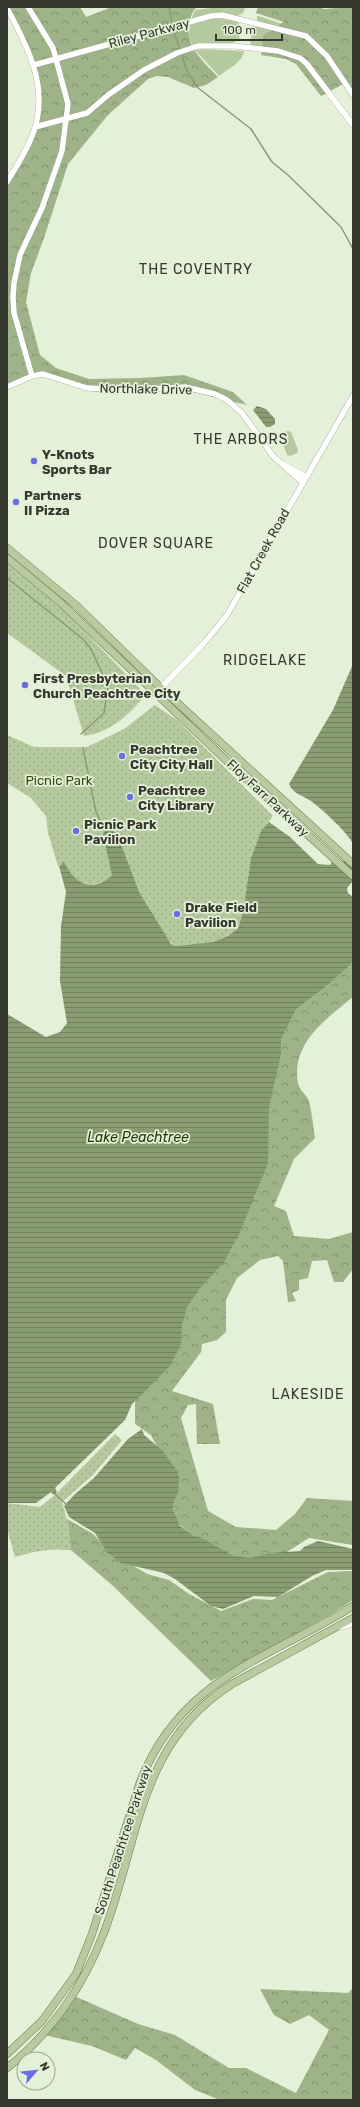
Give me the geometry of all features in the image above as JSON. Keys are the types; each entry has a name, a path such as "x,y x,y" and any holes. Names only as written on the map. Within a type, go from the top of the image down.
{"main road":[{"name":"Floy Farr Parkway","path":"7,548 77,606 158,691 353,876"},
{"name":"Floy Farr Parkway","path":"7,558 61,603 353,864"},
{"name":"South Peachtree Parkway","path":"7,2054 42,2021 76,1974 92,1934 140,1782 148,1761 169,1728 182,1712 218,1682 353,1606"},
{"name":"South Peachtree Parkway","path":"7,2068 44,2035 68,2003 90,1964 103,1935 149,1786 168,1747 189,1718 219,1692 353,1618"}],"street":[{"path":"28,7 48,39 56,58 67,96 67,119 62,151 42,208 20,255 14,283 14,313 32,376"},
{"path":"7,8 27,46 39,84 35,127 24,153 7,182"},
{"name":"Riley Parkway","path":"34,65 211,16 230,16 306,36 327,56 353,95"},
{"name":"Riley Parkway","path":"35,127 87,113 127,81 161,61 190,48 216,45 278,51 300,58 307,64 353,125"},
{"name":"Northlake Drive","path":"7,387 32,376 43,374 87,388 128,390 185,387 221,396 242,413 273,456 302,482"},
{"name":"Flat Creek Road","path":"158,691 205,642 227,615 302,482 353,396"},
{"name":"Northlake Drive","path":"281,463 306,477"},
{"path":"329,1631 353,1624"}],"green space":[{"path":"7,7 80,7 86,17 112,7 197,7 193,11 190,19 189,38 201,59 218,77 206,85 194,88 168,77 157,76 148,79 108,115 68,164 31,273 26,302 40,355 56,368 89,379 184,375 233,392 247,405 184,390 129,393 89,391 43,374 7,387 7,181 35,127 39,84"},
{"path":"245,7 243,13 237,16 217,13 191,20 195,10"},
{"path":"258,7 319,7 324,9 353,7 353,89 350,91 345,83 321,96 296,64 286,59 261,55 263,35 284,22 256,13"},
{"path":"257,16 288,26 274,26 257,21"},
{"path":"215,18 237,21 241,28 239,39 231,45 193,46 189,37 190,23"},
{"path":"253,26 271,30 263,35 262,48 250,46"},
{"path":"195,50 244,51 238,62 219,76"},
{"path":"288,431 291,432 298,450 297,453 290,456 287,455 280,436 280,434"},
{"path":"7,561 61,607 146,695 119,722 103,731 84,736 66,676 7,633"},
{"name":"Picnic Park","path":"155,705 177,720 273,816 260,835 254,851 241,921 235,930 227,936 202,944 176,946 171,942 165,936 147,908 134,883 112,875 105,881 98,884 85,884 73,877 64,863 58,866 48,833 46,816 31,798 7,783 7,735 34,747 87,747 124,729"},
{"path":"353,909 353,997 322,1023 313,1033 305,1044 300,1056 297,1069 298,1083 309,1101 315,1138 294,1159 274,1206 286,1211 294,1236 329,1239 353,1232 353,1269 343,1282 334,1282 327,1260 312,1261 308,1278 299,1280 299,1290 292,1293 296,1301 288,1302 283,1261 278,1256 260,1260 237,1278 226,1300 226,1332 217,1340 202,1344 201,1352 172,1391 213,1404 220,1444 197,1444 196,1404 188,1405 181,1418 208,1511 236,1527 276,1530 295,1514 307,1498 353,1501 353,1545 309,1538 276,1559 235,1567 172,1519 171,1473 151,1435 135,1424 135,1394 277,1031"},
{"path":"115,1434 122,1440 94,1474 62,1502 69,1527 71,1550 43,1550 15,1557 7,1529 7,1503 40,1507 55,1495"},
{"path":"67,1519 93,1534 112,1553 147,1574 169,1580 189,1594 221,1611 253,1599 272,1600 328,1572 353,1571 353,1600 331,1614 211,1681 112,1585 71,1550"},
{"path":"353,1988 353,2100 220,2100 195,2090 156,2060 135,2048 126,2060 92,2046 44,2035 72,1995 138,2024 175,2035 229,2068 246,2068 296,2093 329,2030 309,2015 290,2024 274,2015 260,1989 348,1993"}],"water":[{"path":"257,406 266,409 275,419 275,424 270,427 266,427 253,410"},
{"path":"353,664 353,844 341,828 328,815 311,801 293,790 289,784 333,710"},
{"name":"Lake Peachtree","path":"269,822 290,837 318,864 330,865 332,862 341,862 353,858 353,881 347,888 348,893 353,897 353,959 350,965 325,987 296,1009 281,1039 281,1054 269,1107 268,1163 239,1234 224,1262 200,1288 187,1307 182,1325 181,1345 170,1366 132,1404 125,1420 55,1488 57,1492 54,1495 51,1492 36,1503 7,1503 7,1014 46,1037 60,1032 67,1023 60,981 61,926 66,892 59,866 64,862 73,876 85,884 98,884 105,881 112,875 103,834 107,826 110,826 119,839 139,892 171,944 176,946 213,942 228,936 238,928 243,913 251,858 261,831"},
{"path":"142,1429 144,1435 162,1450 175,1468 179,1477 178,1493 172,1508 180,1526 193,1535 202,1538 233,1556 251,1558 271,1553 300,1551 304,1547 318,1541 353,1549 353,1570 326,1570 312,1576 278,1597 254,1596 223,1609 211,1606 175,1579 164,1573 121,1563 107,1552 95,1533 69,1517 64,1506 75,1494 94,1478 128,1439"}],"waterway":[{"path":"169,7 172,24"},
{"path":"173,29 180,49"},
{"path":"182,54 186,69 197,87 251,129 272,162 288,175 341,227 353,249"},
{"path":"7,578 83,639 91,649 108,686 104,713 81,734"},
{"path":"83,748 96,812 105,830"},
{"path":"55,1494 66,1504"}],"place":[{"name":"Y-Knots Sports Bar","path":"34,461"},
{"name":"Partners II Pizza","path":"16,502"},
{"name":"First Presbyterian Church Peachtree City","path":"25,685"},
{"name":"Peachtree City City Hall","path":"122,756"},
{"name":"Peachtree City Library","path":"130,797"},
{"name":"Picnic Park Pavilion","path":"76,831"},
{"name":"Drake Field Pavilion","path":"177,914"}],"district":[{"name":"THE COVENTRY","path":"196,269"},
{"name":"THE ARBORS","path":"241,439"},
{"name":"DOVER SQUARE","path":"156,543"},
{"name":"RIDGELAKE","path":"265,660"},
{"name":"LAKESIDE","path":"308,1394"}]}
